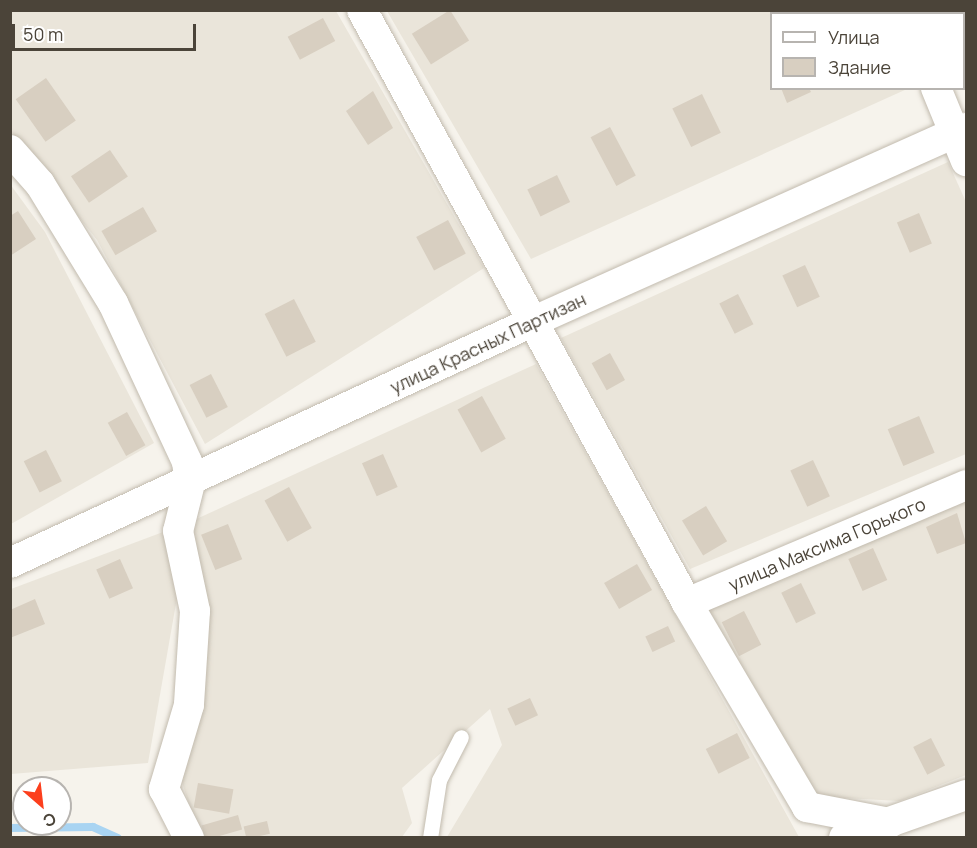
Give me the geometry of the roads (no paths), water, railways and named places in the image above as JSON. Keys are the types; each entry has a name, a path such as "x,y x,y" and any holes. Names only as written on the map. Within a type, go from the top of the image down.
{"street":[{"path":"362,10 687,603 807,807 889,823"},
{"path":"937,90 960,131 966,161"},
{"name":"улица Красных Партизан","path":"10,563 190,483 534,321 960,131"},
{"path":"10,150 40,184 113,303 187,462 190,483 178,531 195,611 189,705 164,789 189,837"},
{"name":"улица Максима Горького","path":"687,603 966,485"},
{"path":"844,837 966,795"}],"lane":[{"path":"430,837 439,780 461,737"}],"waterway":[{"path":"10,828 93,827 118,838"}]}
